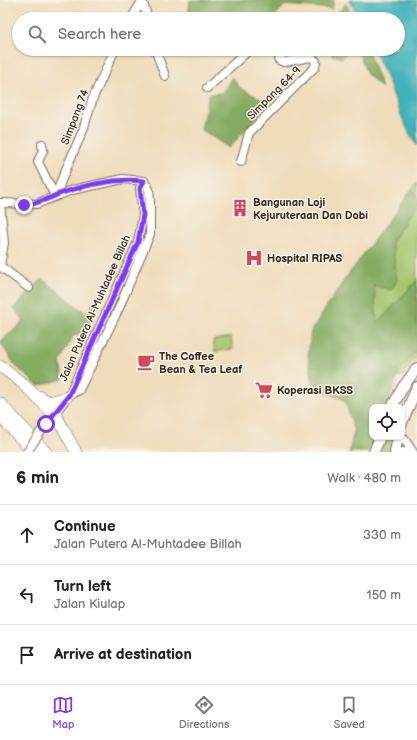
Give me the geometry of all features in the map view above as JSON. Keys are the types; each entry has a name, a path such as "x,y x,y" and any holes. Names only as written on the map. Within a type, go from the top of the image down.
{"highway":[{"path":"0,366 49,402 68,396"},
{"path":"21,382 59,420 76,452"},
{"path":"0,403 46,452"},
{"path":"0,416 33,452"}],"main road":[{"path":"394,404 417,368"},
{"path":"405,416 417,386"},
{"path":"394,452 397,440"}],"street":[{"path":"135,12 142,0"},
{"path":"142,0 146,12"},
{"name":"Simpang 74","path":"57,195 61,181 83,130 93,98 112,56"},
{"path":"158,56 165,76"},
{"path":"207,88 242,56"},
{"name":"Simpang 64-9","path":"241,162 249,133 315,67 316,64 314,58 311,57 284,62 279,60 280,56"},
{"path":"28,288 0,266 4,243 0,203 36,204 57,195 38,162 43,150 42,144"},
{"name":"Jalan Putera Al-Muhtadee Billah","path":"26,452 68,396 138,242 143,215 140,188 144,181 123,179 57,195"},
{"path":"405,440 413,452"}],"green space":[{"path":"190,0 334,0 332,9 285,5 278,12 189,12"},
{"path":"346,4 350,12 338,12"},
{"path":"360,56 370,56 382,88 367,74"},
{"path":"232,77 240,88 269,103 229,148 201,129 209,94 222,93"},
{"path":"417,183 417,356 400,378 343,282"},
{"path":"412,189 417,195 417,204 392,241 397,280 391,290 374,285 377,324 417,280 417,350 399,371 388,404 369,404 369,440 374,440 367,452 349,452 354,431 345,400 314,388 308,356 311,331 343,282"},
{"path":"42,279 86,313 106,289 85,331 73,336 60,361 63,379 38,386 15,365 0,342 24,321 14,308"},
{"path":"231,337 233,349 215,352 213,340"},
{"path":"386,440 392,440 395,444 392,452 382,452"}],"water":[{"path":"349,0 417,0 417,146 404,123 385,73 376,56 405,56 405,12 356,12"}],"place":[{"name":"Bangunan Loji Kejuruteraan Dan Dobi","path":"240,208"},
{"name":"Hospital RIPAS","path":"254,258"},
{"name":"The Coffee Bean & Tea Leaf","path":"146,362"},
{"name":"Koperasi BKSS","path":"264,390"}],"route":[{"path":"24,205 36,204 72,190 123,179 144,181 140,188 143,215 138,242 122,282 69,395 46,424"}]}
